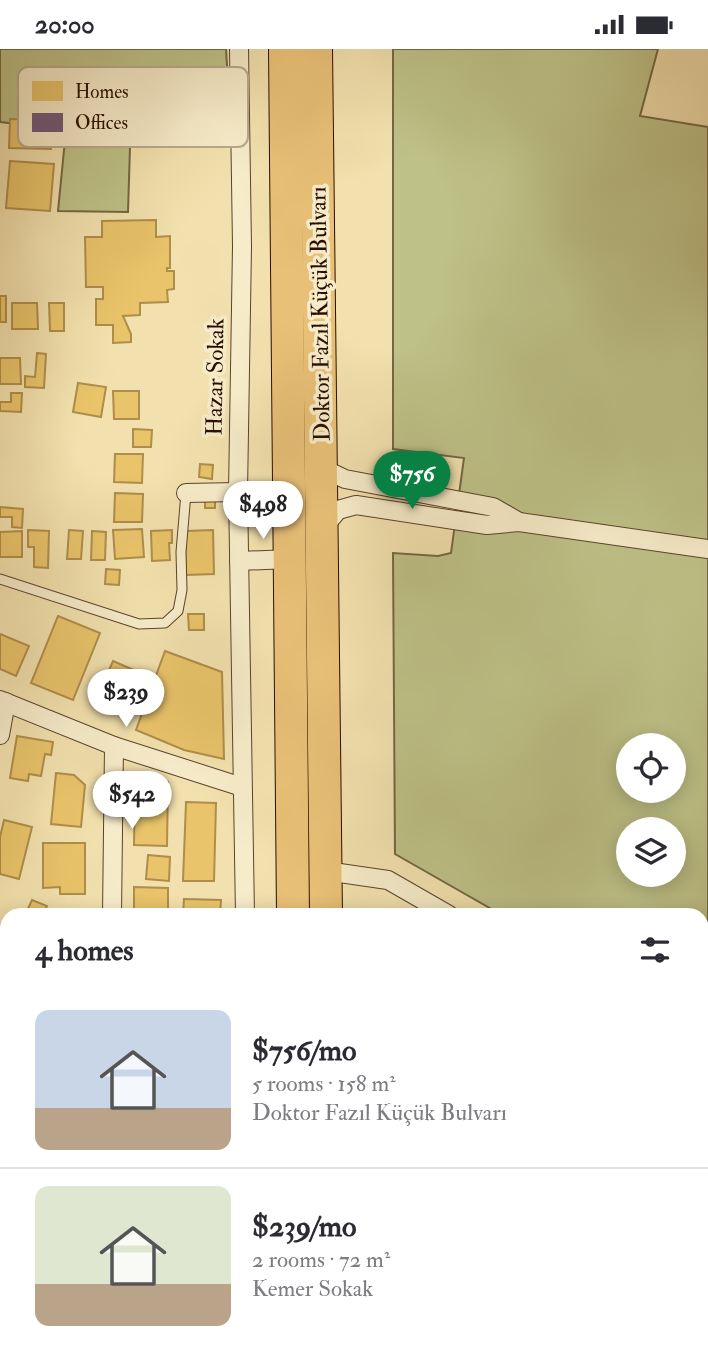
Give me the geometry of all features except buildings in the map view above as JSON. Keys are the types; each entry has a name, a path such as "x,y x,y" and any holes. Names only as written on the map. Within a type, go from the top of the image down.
{"highway":[{"name":"Doktor Fazıl Küçük Bulvarı","path":"285,49 293,908"},
{"name":"Doktor Fazıl Küçük Bulvarı","path":"316,49 326,908"}],"street":[{"name":"Hazar Sokak","path":"239,49 239,67"},
{"name":"Hazar Sokak","path":"240,147 242,246 238,492 245,908"},
{"path":"322,468 345,479 493,507 519,521"},
{"path":"186,493 238,492"},
{"path":"323,528 338,510 356,505 487,525 519,521 708,549"},
{"path":"239,561 290,558"},
{"path":"0,735 3,701 114,746 242,787"},
{"path":"112,908 114,746"},
{"path":"326,871 388,880 437,908"}],"lane":[{"path":"0,579 139,624 165,622 178,611 182,590 181,552 186,493"}],"green space":[{"path":"0,49 226,49 227,67 18,67 18,124 0,122"},
{"path":"393,49 658,49 640,116 708,127 708,908 490,908 395,854 393,553 438,556 451,553 464,458 393,449"},
{"path":"64,147 130,147 128,212 58,211"}]}
